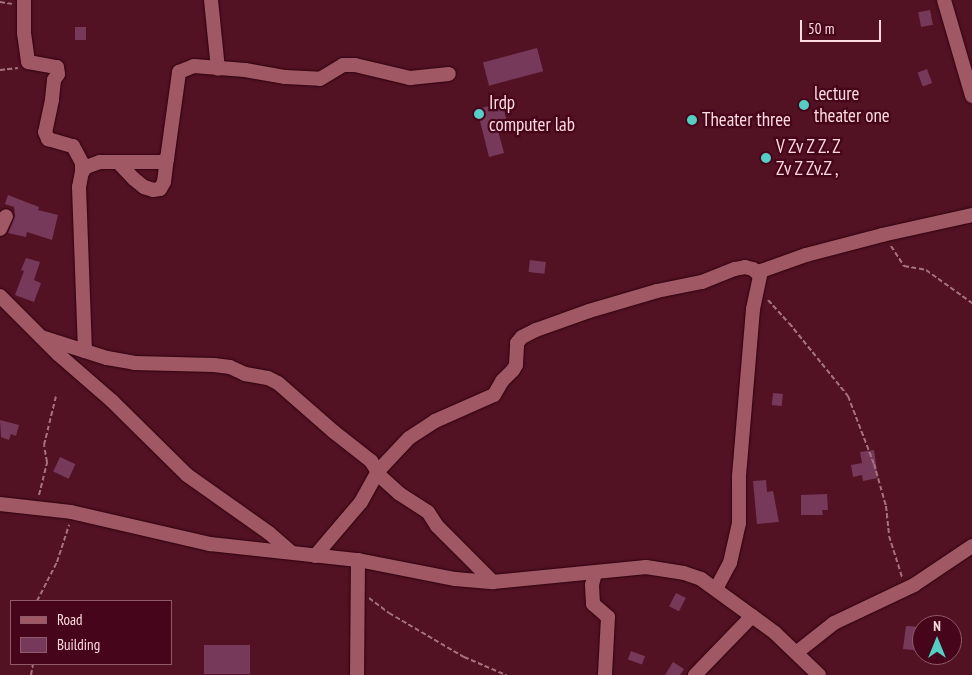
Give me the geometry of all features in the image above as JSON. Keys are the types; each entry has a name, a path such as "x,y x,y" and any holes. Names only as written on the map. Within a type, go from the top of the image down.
{"street":[{"path":"24,0 24,33 28,62 57,67 45,132 48,138 72,146 82,163 79,187 85,351"},
{"path":"211,0 218,69"},
{"path":"944,0 972,96"},
{"path":"118,162 144,187 153,190 160,189 164,182 179,72 194,66 244,70 311,79 326,76 343,65 355,65 410,78 449,74"},
{"path":"82,172 86,167 100,162 161,162 167,159"},
{"path":"716,588 730,563 739,523 739,476 758,280 764,269 882,235 972,215"},
{"path":"0,229 6,216"},
{"path":"315,556 361,502 378,471 396,450 423,428 494,395 516,365 517,343 536,330 657,291 702,282 735,269 745,267 753,269 758,280"},
{"path":"0,296 112,401 187,475 269,532 292,552"},
{"path":"42,337 85,351 134,363 230,367 244,374 268,378 278,383 334,432 371,460 381,477 400,494 428,512 437,526 493,582"},
{"path":"0,504 72,512 210,544 358,560 455,579 493,582 646,567 684,573 701,579 716,588 796,653 819,675"},
{"path":"796,653 834,623 932,575 972,546"},
{"path":"357,675 358,560"},
{"path":"595,573 592,585 594,604 608,617 605,675"},
{"path":"695,675 752,616"}],"path":[{"path":"0,70 22,68 28,62"},
{"path":"882,235 904,266 926,270 972,303"},
{"path":"758,280 769,302 789,323 848,396 874,464 886,506 889,536 906,589"},
{"path":"36,508 47,462 44,445 56,396"},
{"path":"38,600 57,562 67,536 72,512"},
{"path":"359,589 389,613 464,657 506,675"}],"building":[{"path":"930,10 933,25 921,27 918,12"},
{"path":"75,27 86,27 86,40 75,40"},
{"path":"537,48 543,71 489,86 483,62"},
{"path":"927,69 932,83 923,87 918,72"},
{"path":"502,103 508,125 497,127 504,153 489,157 477,109"},
{"path":"8,195 39,207 38,210 58,215 52,240 27,232 26,237 8,233 15,216 14,207 5,204"},
{"path":"26,258 40,262 34,280 41,283 34,302 15,295 24,271 21,270"},
{"path":"530,260 546,262 544,274 529,272"},
{"path":"773,393 783,394 782,406 772,405"},
{"path":"0,420 19,425 16,436 11,434 9,440 1,437"},
{"path":"874,450 878,478 863,481 862,475 853,477 851,465 862,463 860,452"},
{"path":"60,457 75,464 69,479 53,472"},
{"path":"766,480 767,492 773,491 779,522 757,524 753,481"},
{"path":"827,494 828,510 822,510 823,515 801,515 801,495"},
{"path":"676,593 686,598 679,611 669,606"},
{"path":"906,626 912,626 912,650 903,649"},
{"path":"204,645 250,645 250,674 204,674"},
{"path":"631,651 645,656 642,665 628,659"},
{"path":"673,662 684,669 680,675 665,675"}],"place":[{"name":"lecture theater one","path":"804,105"},
{"name":"Irdp computer lab","path":"479,114"},
{"name":"Theater three","path":"692,120"},
{"name":"V Zv Z Z. Z Zv Z Zv.Z ,","path":"766,158"}]}
